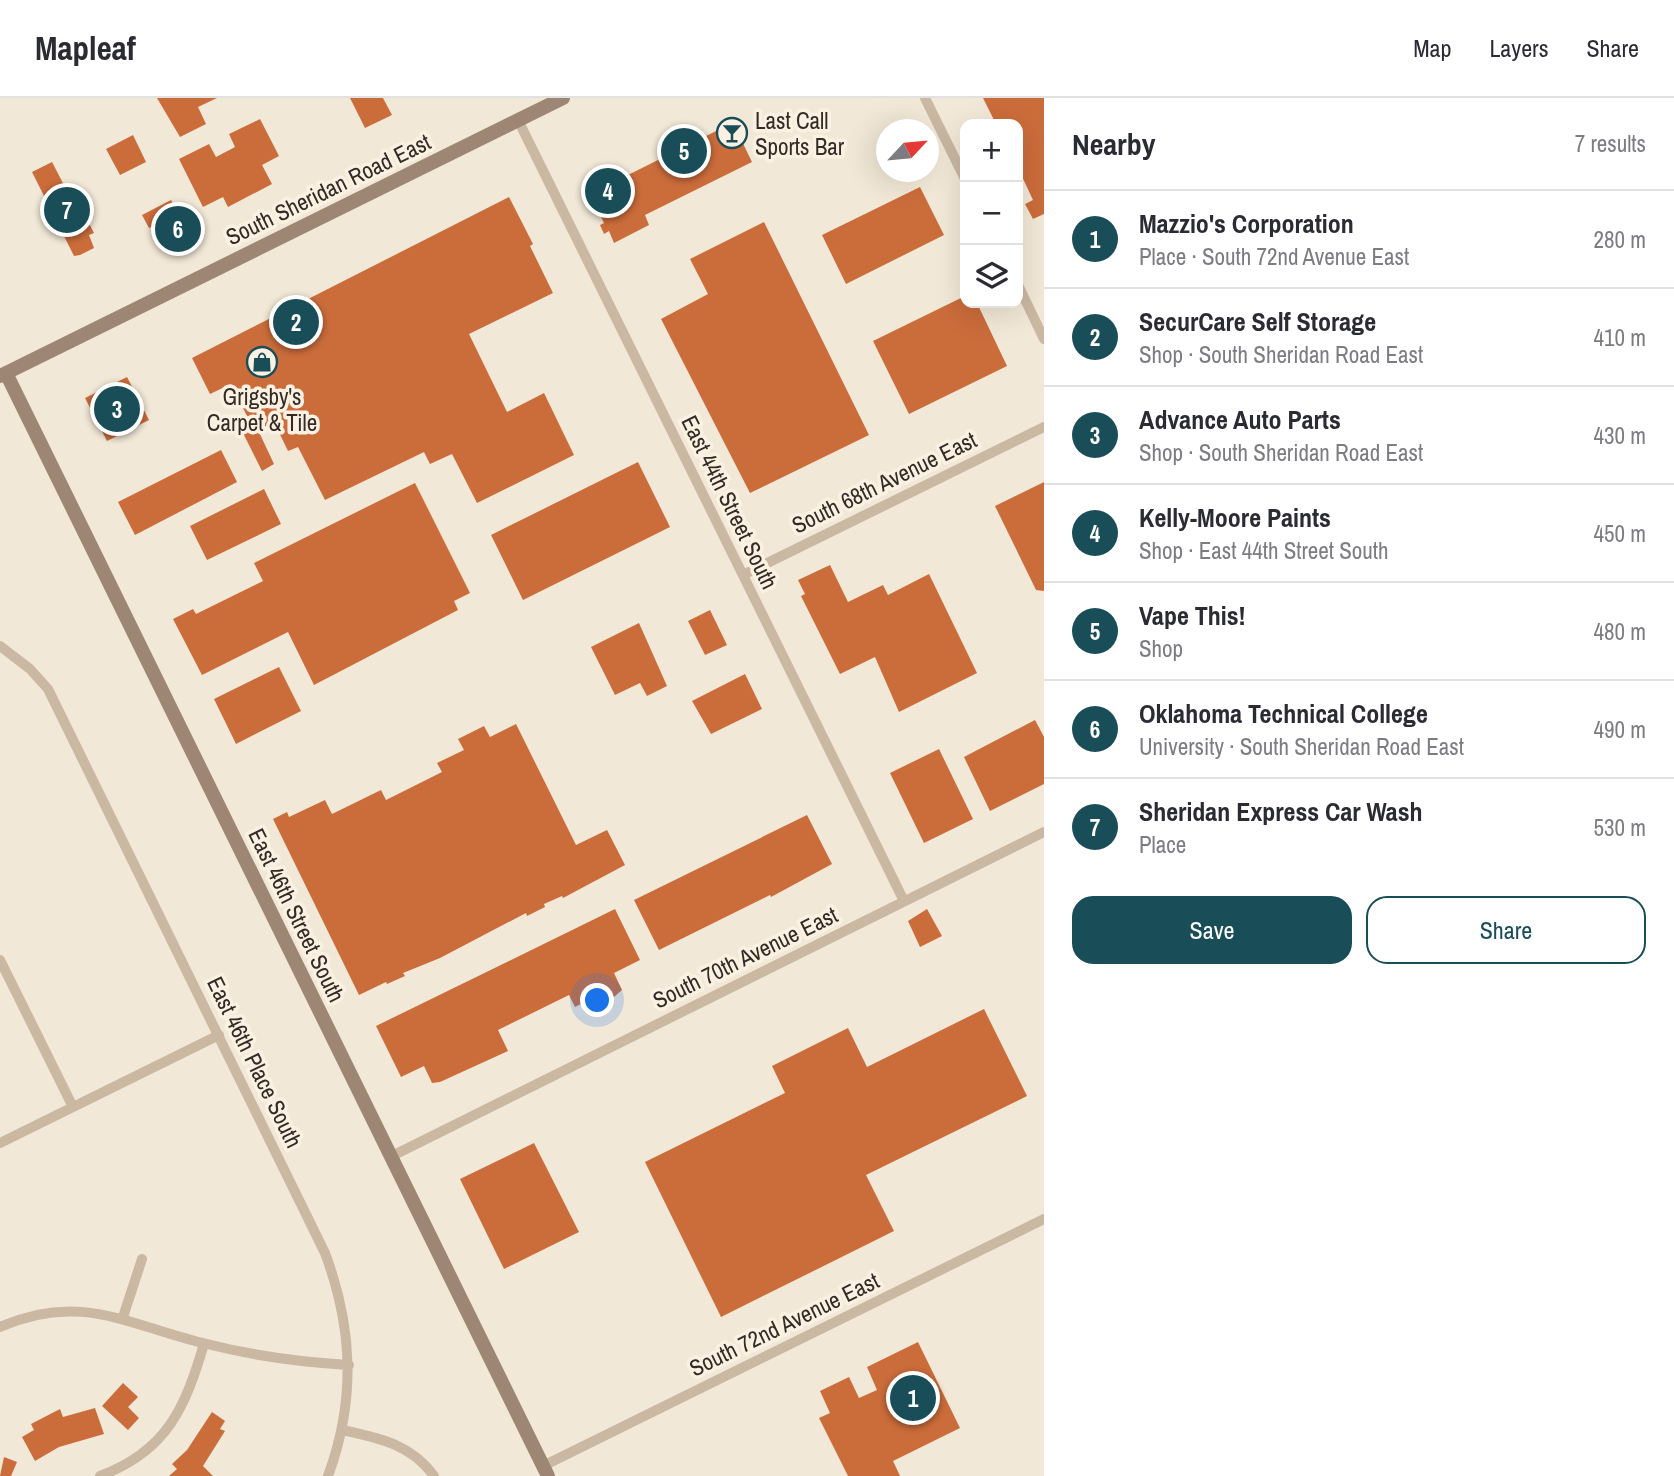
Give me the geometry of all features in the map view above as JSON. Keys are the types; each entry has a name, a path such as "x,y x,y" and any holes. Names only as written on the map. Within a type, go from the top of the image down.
{"street":[{"name":"South Sheridan Road East","path":"3,375 563,98"},
{"path":"925,98 960,169"},
{"name":"East 44th Street South","path":"519,120 904,901"},
{"path":"1023,295 1044,339"},
{"name":"East 46th Street South","path":"3,375 545,1471"},
{"name":"South 68th Avenue East","path":"743,575 1044,427"},
{"name":"East 46th Place South","path":"0,646 30,669 48,689 325,1253 341,1301 349,1365 349,1389 342,1430"},
{"name":"South 70th Avenue East","path":"390,1157 1044,832"},
{"path":"0,960 73,1107"},
{"path":"0,1143 219,1035"},
{"name":"South 72nd Avenue East","path":"545,1471 1044,1219"},
{"path":"123,1317 142,1259"},
{"path":"0,1327 33,1316 59,1312 100,1313 123,1317 204,1344 261,1357 349,1365"},
{"path":"100,1476 133,1461 166,1431 186,1398 204,1344"},
{"path":"328,1476 342,1430 403,1446 415,1453 435,1476"}],"building":[{"path":"157,98 217,98 198,107 206,124 180,137"},
{"path":"350,98 383,98 392,115 365,128"},
{"path":"983,98 1044,98 1044,214 1033,219 1025,204 1033,200 1023,179 1023,119 994,119"},
{"path":"260,119 279,156 262,165 272,184 228,207 223,197 203,207 179,159 209,144 216,157 235,147 229,134"},
{"path":"724,127 726,132 735,127 752,162 645,215 649,225 614,243 609,231 604,234 600,225 604,223 592,198 600,194 598,190"},
{"path":"133,135 146,162 120,175 106,149"},
{"path":"52,162 65,187 69,185 94,233 89,235 94,248 80,255 74,256 32,172"},
{"path":"920,187 944,235 846,284 822,235"},
{"path":"509,197 533,244 530,246 553,293 469,334 507,412 544,393 574,455 477,503 452,454 430,464 424,452 325,500 298,447 288,451 274,422 258,430 274,464 262,471 241,429 251,424 231,384 210,394 192,358"},
{"path":"171,200 178,214 149,228 142,215"},
{"path":"764,222 869,435 750,493 661,319 708,294 690,259"},
{"path":"960,298 960,308 979,308 1007,366 909,414 873,341"},
{"path":"127,377 149,420 107,441 85,398"},
{"path":"221,450 237,482 135,535 118,502"},
{"path":"638,462 670,527 523,600 491,535"},
{"path":"1044,482 1044,591 1036,590 995,506"},
{"path":"415,483 470,593 454,601 458,610 314,685 288,632 202,675 173,619 193,609 196,614 263,581 254,563"},
{"path":"264,489 281,524 207,560 190,526"},
{"path":"830,565 848,602 883,585 888,595 929,574 977,673 899,712 875,657 840,674 801,596 805,594 798,580"},
{"path":"710,610 727,645 705,655 688,621"},
{"path":"639,623 667,686 647,696 640,683 615,695 591,647"},
{"path":"279,667 301,711 236,744 214,699"},
{"path":"745,674 762,709 711,734 692,701"},
{"path":"1035,720 1044,737 1044,784 990,811 964,757"},
{"path":"516,724 576,845 607,830 625,865 563,898 562,896 544,904 545,907 527,916 526,913 440,958 403,973 405,976 359,995 273,819 287,812 289,817 325,800 332,814 381,790 386,800 442,772 437,763 464,750 458,739 484,726 490,737"},
{"path":"939,749 973,819 924,843 890,773"},
{"path":"807,815 832,864 771,897 770,895 659,950 634,900"},
{"path":"615,909 640,960 614,973 622,990 614,997 589,1009 585,1002 575,1007 569,995 498,1030 508,1051 440,1082 432,1083 424,1066 401,1077 376,1026"},
{"path":"927,909 942,936 920,947 908,921"},
{"path":"984,1009 1027,1096 866,1175 894,1231 721,1317 645,1162 785,1093 772,1066 848,1028 867,1067"},
{"path":"534,1143 579,1232 504,1269 460,1179"},
{"path":"918,1342 960,1428 893,1461 900,1476 848,1476 819,1418 830,1413 820,1391 849,1377 859,1398 877,1390 867,1367"},
{"path":"123,1383 138,1397 128,1407 139,1418 128,1430 102,1406"},
{"path":"95,1408 104,1434 59,1447 35,1461 22,1437 34,1430 31,1424 60,1409 63,1417"},
{"path":"212,1412 225,1421 220,1429 225,1431 203,1466 213,1476 169,1476 177,1469 172,1464 187,1450"},
{"path":"4,1457 17,1462 11,1476 0,1476"}],"place":[{"name":"Last Call Sports Bar","path":"732,133"},
{"name":"Vape This!","path":"684,151"},
{"name":"Kelly-Moore Paints","path":"608,191"},
{"name":"Sheridan Express Car Wash","path":"67,210"},
{"name":"Oklahoma Technical College","path":"178,229"},
{"name":"SecurCare Self Storage","path":"296,322"},
{"name":"Grigsby's Carpet & Tile","path":"262,362"},
{"name":"Advance Auto Parts","path":"117,409"},
{"name":"Mazzio's Corporation","path":"913,1398"}]}
